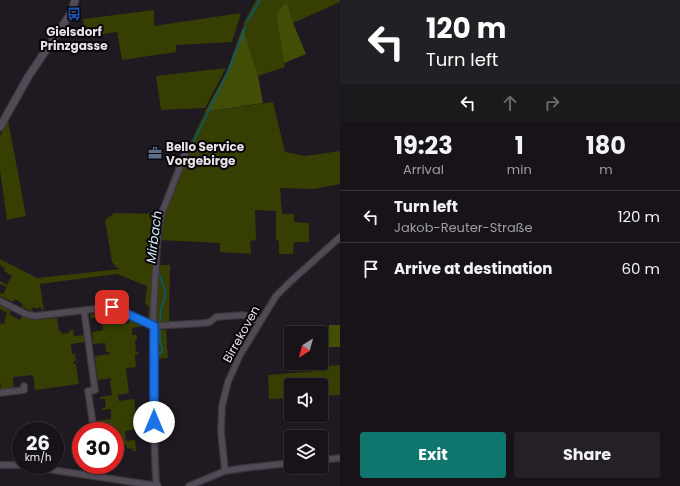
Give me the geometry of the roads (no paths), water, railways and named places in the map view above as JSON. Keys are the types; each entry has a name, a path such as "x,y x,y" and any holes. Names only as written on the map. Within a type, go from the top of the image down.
{"street":[{"path":"0,127 28,77 71,13 75,0"},
{"path":"158,486 156,482 154,437 154,294 156,267 163,210 187,149"},
{"name":"Birrekoven","path":"225,471 221,419 224,398 232,371 259,322 276,296 340,236"},
{"path":"0,301 26,314 34,316 110,307 154,326 205,323 210,322 216,317 243,315 250,316 259,322"},
{"path":"84,310 95,390 88,391 93,422"},
{"path":"0,393 24,390 24,386"},
{"path":"328,459 340,458"},
{"path":"189,486 225,471 284,464"},
{"path":"0,465 33,467 154,486"}],"waterway":[{"name":"Mirbach","path":"247,22 260,0"},
{"name":"Mirbach","path":"189,151 226,76 246,26"},
{"name":"Mirbach","path":"159,256 163,218"},
{"name":"Mirbach","path":"158,270 165,291 160,322"},
{"name":"Mirbach","path":"157,356 162,349 160,330"}],"place":[{"name":"Gielsdorf Prinzgasse","path":"74,14"},
{"name":"Bello Service Vorgebirge","path":"155,153"}]}
